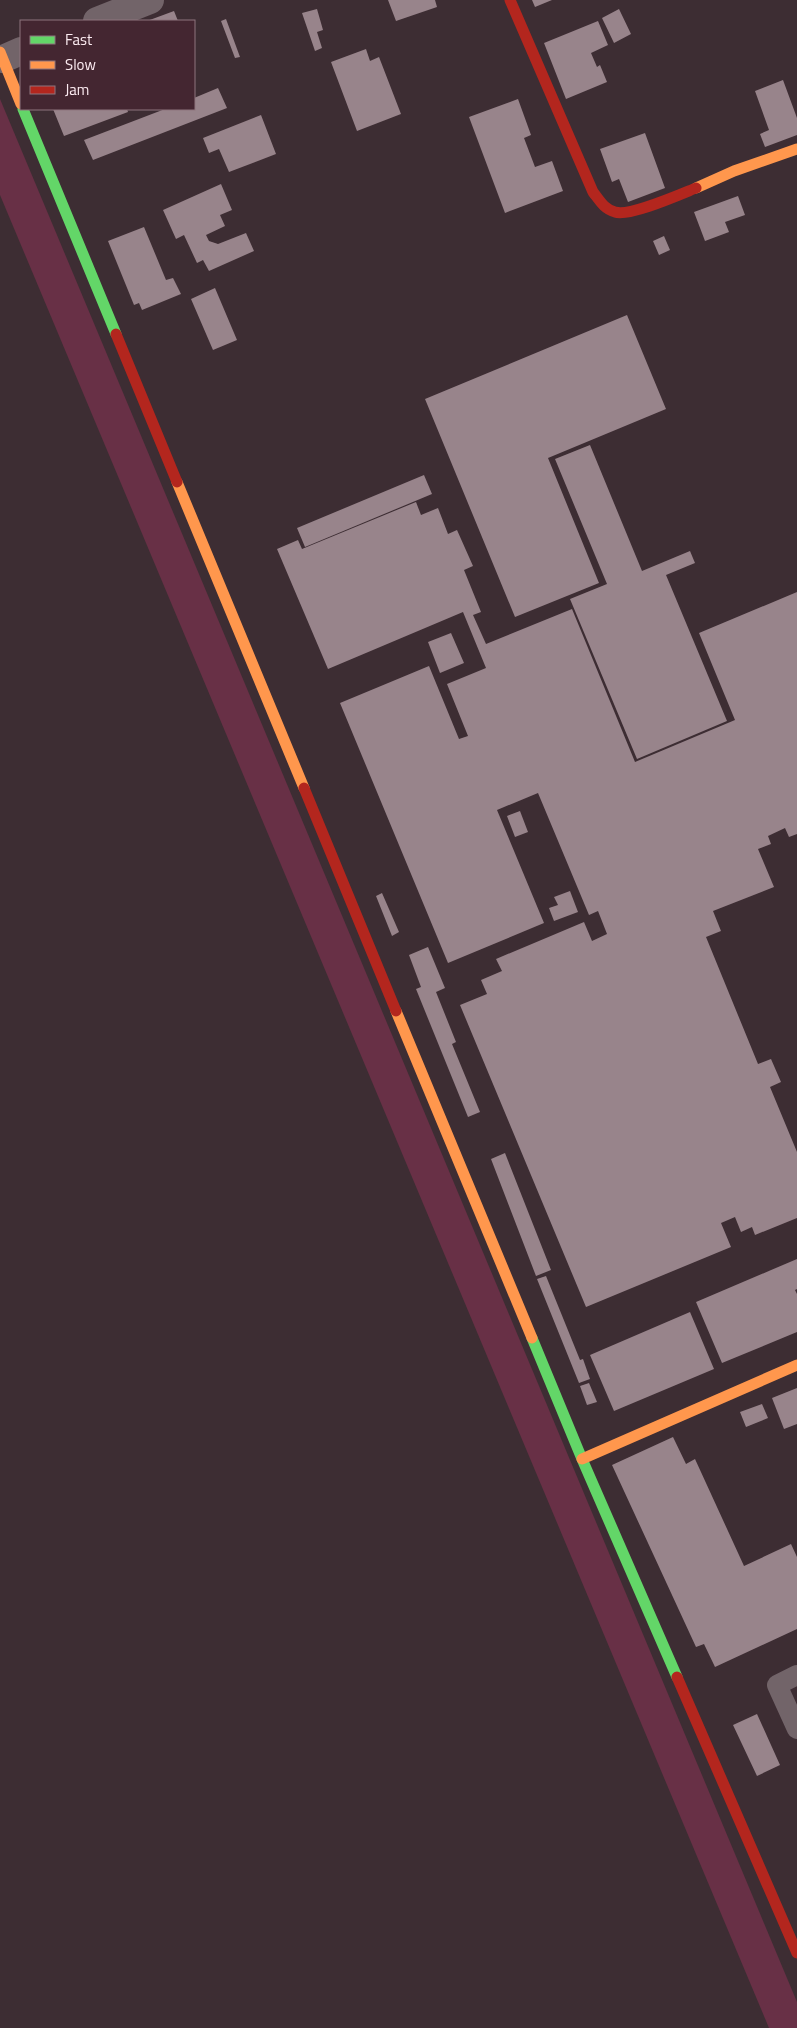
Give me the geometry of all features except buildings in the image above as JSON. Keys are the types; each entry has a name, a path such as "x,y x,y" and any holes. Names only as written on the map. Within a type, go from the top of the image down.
{"street":[{"path":"99,20 150,0"},
{"path":"510,0 593,192 604,207 617,213 631,212 689,191 734,171 797,149"},
{"path":"8,54 20,100"},
{"path":"23,110 582,1459 797,1953"},
{"path":"582,1459 797,1365"}],"lane":[{"path":"797,1675 777,1685 797,1729"}],"shaded area":[{"path":"0,99 797,2002 797,2028 769,2028 0,195"}],"traffic: fast":[{"path":"23,110 116,334"},
{"path":"532,1338 582,1459 677,1677"}],"traffic: slow":[{"path":"0,52 20,102"},
{"path":"696,188 734,171 797,149"},
{"path":"177,482 304,788"},
{"path":"396,1011 532,1338"},
{"path":"582,1459 797,1365"}],"traffic: jam":[{"path":"510,0 593,192 602,204 608,209 622,213 655,204 696,188"},
{"path":"116,334 177,482"},
{"path":"304,788 396,1011"},
{"path":"677,1677 797,1953"}]}
